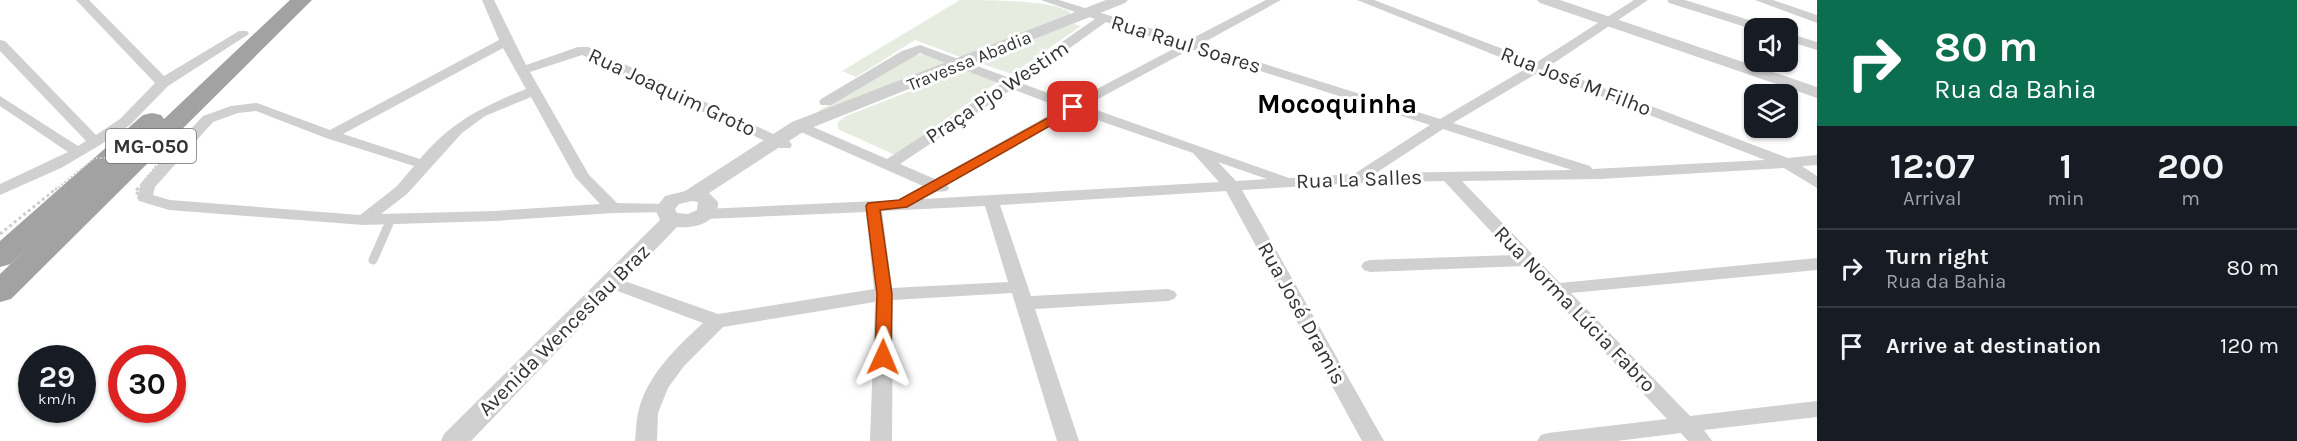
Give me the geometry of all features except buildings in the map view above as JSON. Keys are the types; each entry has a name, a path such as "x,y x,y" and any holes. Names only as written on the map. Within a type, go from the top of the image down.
{"highway":[{"name":"MG-050","path":"0,257 281,0"},
{"name":"MG-050","path":"0,292 302,0"}],"street":[{"path":"82,0 163,83"},
{"path":"488,0 506,41 583,177 613,208"},
{"name":"Rua Raul Soares","path":"1047,0 1600,174"},
{"name":"Travessa Abadia","path":"780,142 808,126 960,64 1096,15 1120,0"},
{"path":"902,204 1073,107 1275,0"},
{"name":"Rua José M Filho","path":"1363,0 1540,66 1787,164 1817,183"},
{"path":"1545,0 1817,88"},
{"path":"1558,0 1817,93"},
{"path":"1358,178 1642,0"},
{"path":"1673,0 1744,23"},
{"path":"1761,0 1816,18"},
{"name":"Praça Pjo Westim","path":"890,164 1012,83 1096,15"},
{"path":"0,190 56,165 95,142 126,122 163,83 243,34"},
{"path":"1798,40 1817,46"},
{"path":"331,135 506,41"},
{"path":"0,44 95,142"},
{"name":"Rua Joaquim Groto","path":"524,70 583,50 780,142"},
{"path":"826,102 907,54 916,50 925,50 1073,107 1289,182"},
{"path":"363,220 397,195 422,164 465,123 535,90"},
{"path":"0,100 78,152"},
{"path":"145,198 147,186 208,119 248,106 422,164"},
{"path":"808,126 934,184 965,202"},
{"name":"Avenida Wenceslau Braz","path":"472,441 688,210 747,169 780,142"},
{"name":"Rua José Dramis","path":"1198,150 1231,186 1373,441"},
{"name":"Rua La Salles","path":"145,198 169,205 363,220 494,216 613,208 688,210 873,206 991,201 1358,178 1600,174 1787,164 1817,160"},
{"name":"Rua Norma Lúcia Fabro","path":"1448,176 1701,441"},
{"path":"991,201 1068,441"},
{"path":"873,206 884,294 881,441"},
{"path":"1370,266 1528,260"},
{"path":"1555,288 1817,264"},
{"path":"619,285 717,321 884,294 1168,295"},
{"name":"Avenida Wenceslau Braz","path":"454,441 619,285"},
{"path":"645,441 649,411 656,390 683,354 717,321"},
{"path":"1548,441 1817,409"}],"lane":[{"path":"373,260 391,219"}],"path":[{"path":"0,234 95,158 162,158 135,192 145,198"}],"shaded area":[{"path":"960,0 1049,5 1070,12 1070,15 963,58 915,40 856,77 842,71"},
{"path":"1073,24 1081,26 1012,74 977,62"},
{"path":"928,53 945,63 827,111 817,112 912,56"},
{"path":"965,70 999,81 895,155 838,129 838,122 846,116"}],"district":[{"name":"Mocoquinha","path":"1337,104"}],"route":[{"path":"883,357 884,294 873,206 902,204 1073,107"}]}
